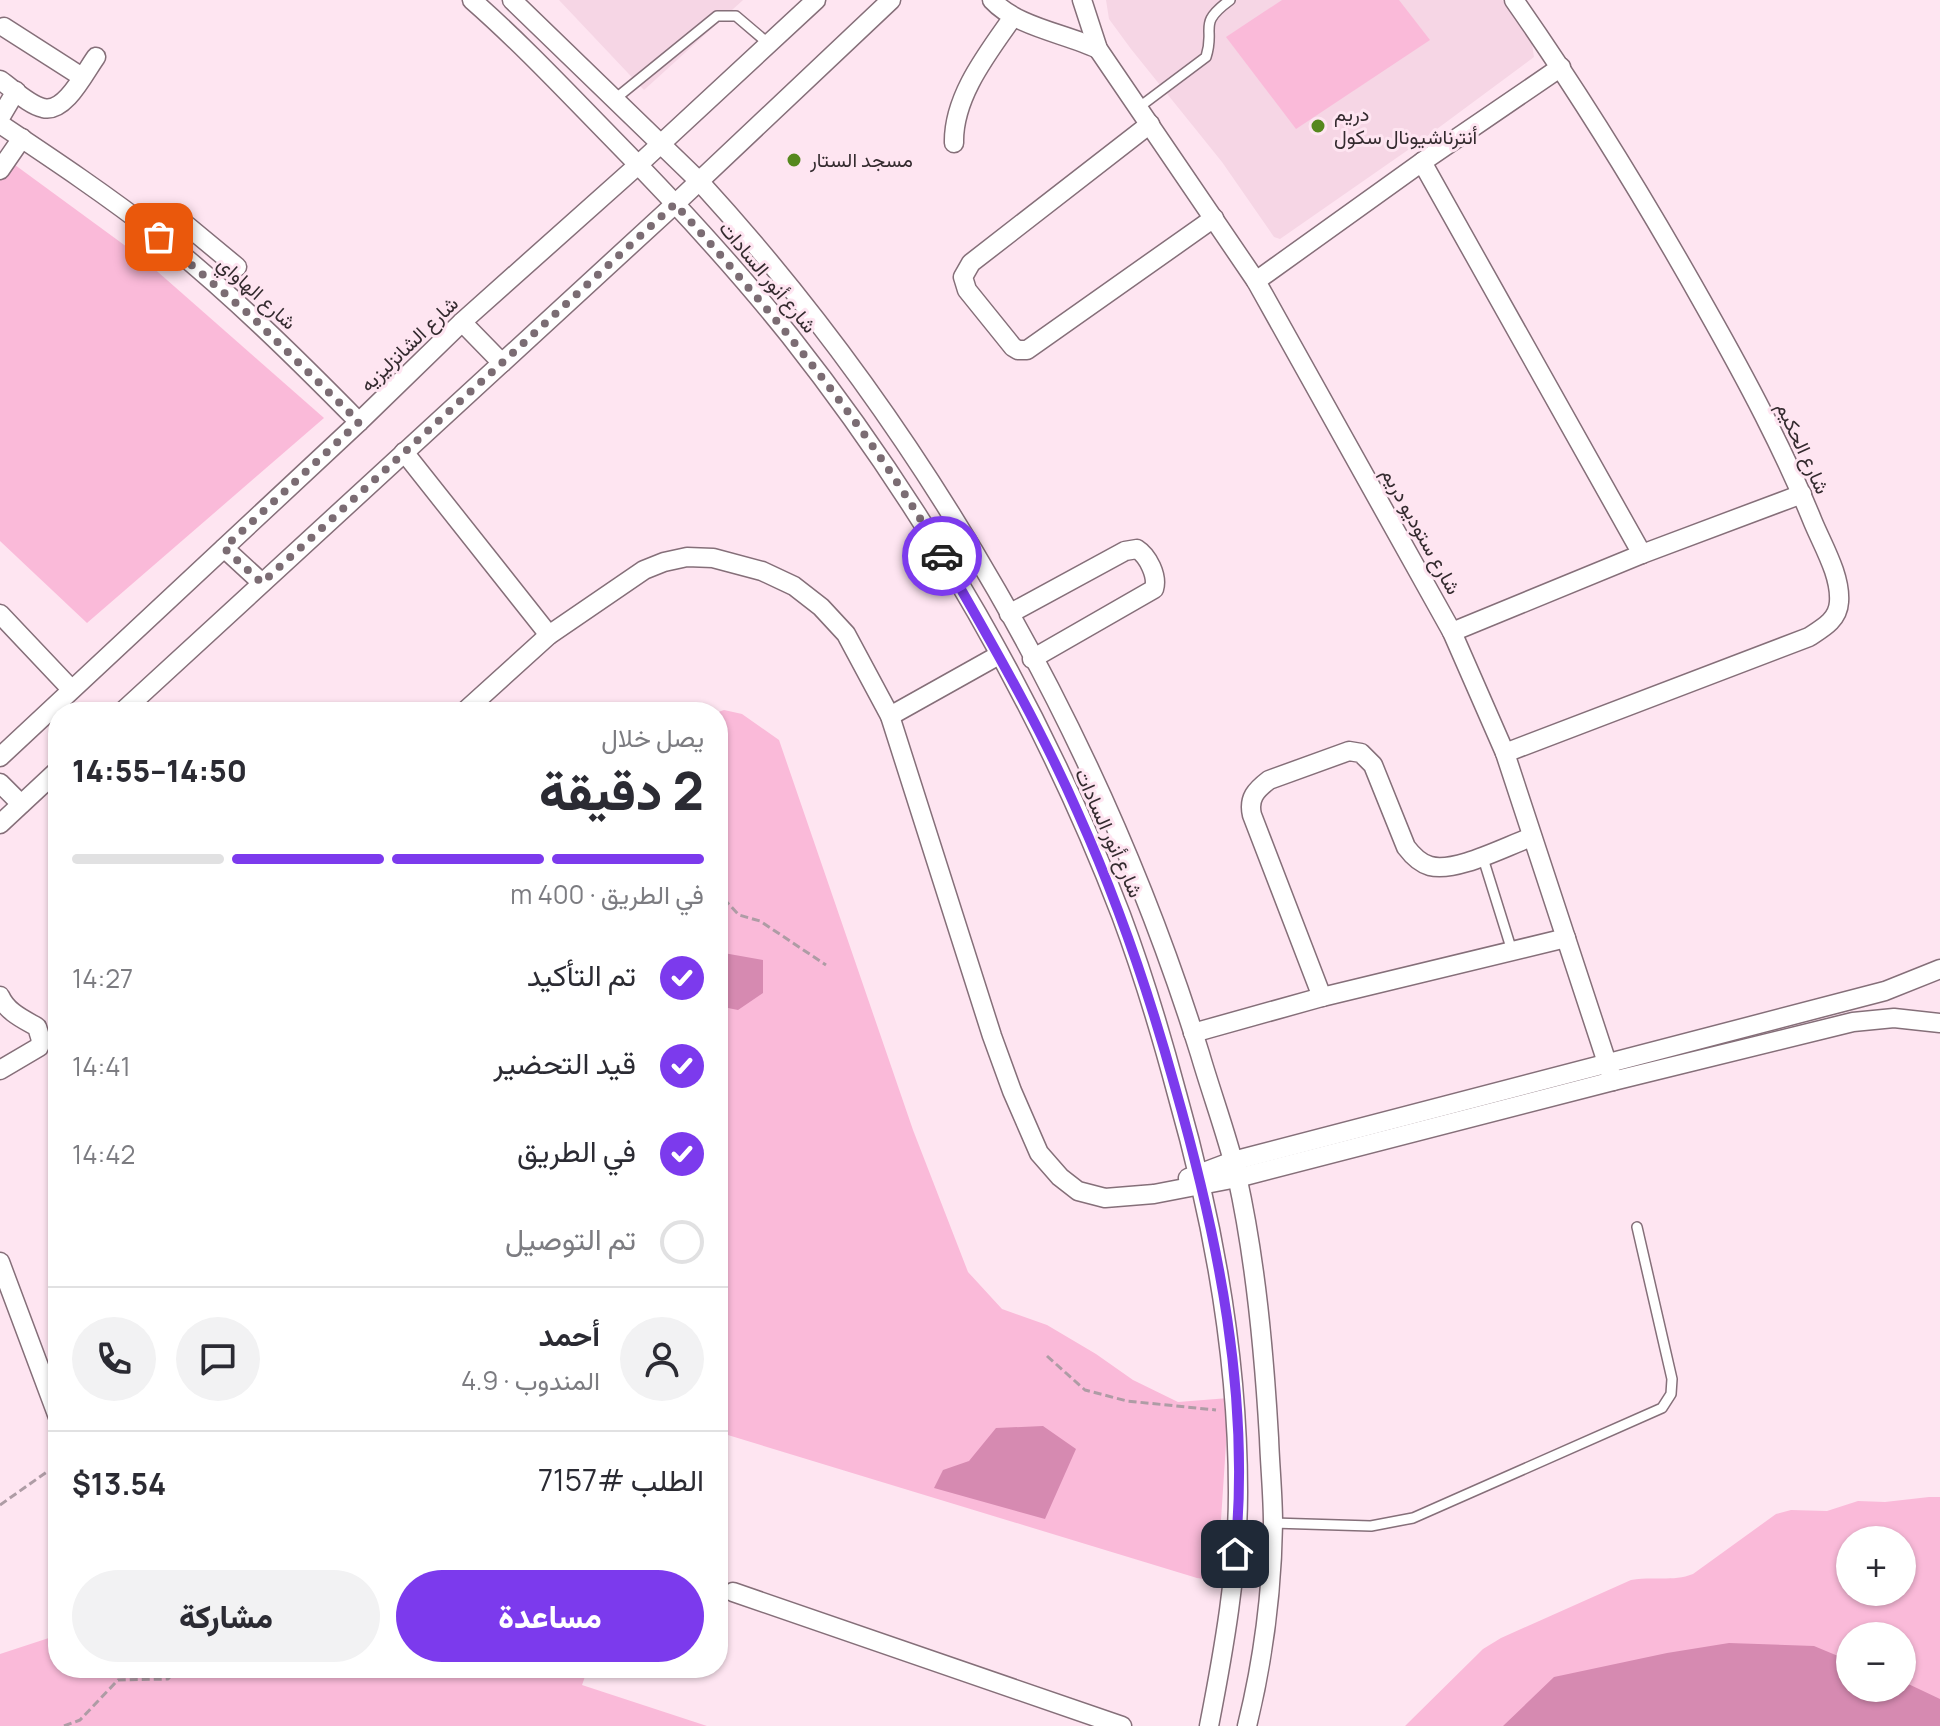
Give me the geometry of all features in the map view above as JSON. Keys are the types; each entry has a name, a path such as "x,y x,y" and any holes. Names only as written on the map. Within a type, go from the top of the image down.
{"street":[{"name":"شارع أنور السادات","path":"472,0 548,72 675,204 789,335 847,411 926,526 999,655 1073,801 1121,915 1159,1029 1200,1179 1226,1315 1236,1412 1237,1529 1230,1604 1209,1726"},
{"name":"شارع أنور السادات","path":"512,0 699,181 777,271 840,351 950,514 1009,614 1102,797 1132,867 1170,962 1235,1170 1263,1356 1273,1523 1267,1611 1247,1726"},
{"path":"133,702 675,204 891,0"},
{"path":"992,0 1013,17 1098,49"},
{"name":"شارع ستوديو دريم","path":"1082,0 1098,49 1256,281 1452,632 1505,753 1613,1081"},
{"name":"شارع الحكيم","path":"1505,753 1796,642 1831,624 1840,605 1839,589 1802,494 1740,368 1662,229 1561,67 1514,0"},
{"name":"شارع الشانزليزيه","path":"57,702 462,322 660,145 813,1"},
{"path":"954,143 954,126 969,85 1013,17"},
{"path":"5,25 82,77"},
{"path":"0,80 41,108 54,109 64,103 96,57"},
{"path":"1256,281 1561,67"},
{"path":"0,121 16,91"},
{"name":"شارع الهاواي","path":"0,121 177,252 296,357 359,422"},
{"path":"1150,124 971,263 963,277 967,290 1013,347 1027,350 1214,218"},
{"path":"0,170 22,138"},
{"path":"1422,162 1642,554"},
{"path":"173,214 237,267"},
{"path":"177,252 194,231"},
{"path":"197,269 213,247"},
{"path":"462,322 502,363"},
{"path":"404,452 549,635"},
{"path":"1452,632 1642,554 1802,494"},
{"path":"224,548 262,583"},
{"path":"1009,614 1125,551 1137,549 1147,557 1156,580 1154,589 1032,659"},
{"path":"475,702 549,635 644,570 664,562 687,557 713,558 762,571 794,586 821,607 846,634 890,716 992,1036 1039,1153 1060,1177 1078,1191 1105,1198 1170,1190 1235,1170 1853,1022 1894,1018 1940,1023"},
{"path":"0,614 71,689"},
{"path":"890,716 999,655"},
{"name":"شارع الشانزليزيه","path":"0,757 48,711"},
{"path":"1322,997 1252,815 1252,798 1258,788 1269,780 1330,757 1349,751 1361,753 1378,773 1406,847 1414,858 1428,866 1442,867 1532,837"},
{"path":"0,824 48,779"},
{"path":"0,783 21,804"},
{"path":"1193,1033 1322,997 1566,938"},
{"path":"1235,1170 1608,1062 1885,991 1940,969"},
{"path":"0,996 3,1004 17,1016 37,1027 41,1040 39,1047 0,1070"},
{"path":"0,1262 48,1390"},
{"path":"733,1592 1122,1726"}],"lane":[{"path":"1138,108 1206,57 1209,21 1215,11 1230,0"},
{"path":"615,99 717,16 736,16 769,44"},
{"path":"1482,855 1512,951"},
{"path":"1273,1523 1371,1526 1413,1518 1662,1408 1671,1394 1672,1379 1637,1227"}],"path":[{"path":"728,903 739,915 760,921 826,965"},
{"path":"1047,1356 1085,1390 1127,1401 1236,1412"},
{"path":"0,1505 48,1471"},
{"path":"64,1726 80,1720 118,1680 169,1678"}],"shaded area":[{"path":"559,0 743,0 644,90"},
{"name":"دريم أنترناشيونال سكول","path":"1106,0 1502,0 1532,44 1534,57 1280,239 1274,237 1222,162 1109,19"},
{"path":"1282,0 1399,0 1430,40 1296,129 1226,37"},
{"path":"0,154 142,258 324,418 87,623 0,541"},
{"path":"728,711 742,714 779,740 913,1130 968,1272 1002,1309 1047,1325 1133,1380 1178,1402 1229,1398 1217,1581 1197,1578 728,1435"},
{"path":"728,954 763,960 763,993 738,1010 728,1008"},
{"path":"1043,1426 1076,1449 1045,1519 934,1488 943,1470 969,1461 996,1428"},
{"path":"1940,1497 1940,1726 1405,1726 1483,1649 1501,1638 1631,1580 1678,1578 1693,1574 1776,1514 1791,1510 1827,1511 1858,1501"},
{"path":"48,1638 48,1678 584,1678 582,1685 707,1726 0,1726 0,1654"},
{"path":"1729,1643 1814,1646 1836,1655 1836,1702 1916,1702 1916,1688 1940,1699 1940,1726 1503,1726 1554,1677"}],"way so far":[{"path":"159,237 229,295 296,357 359,422 224,548 262,583 675,204 789,335 847,411 926,526 942,556"}],"place":[{"name":"دريم أنترناشيونال سكول","path":"1318,126"},
{"name":"مسجد الستار","path":"794,160"}],"route":[{"path":"942,556 999,655 1078,813 1121,915 1159,1029 1207,1209 1226,1315 1236,1412 1238,1492 1235,1554"}]}
